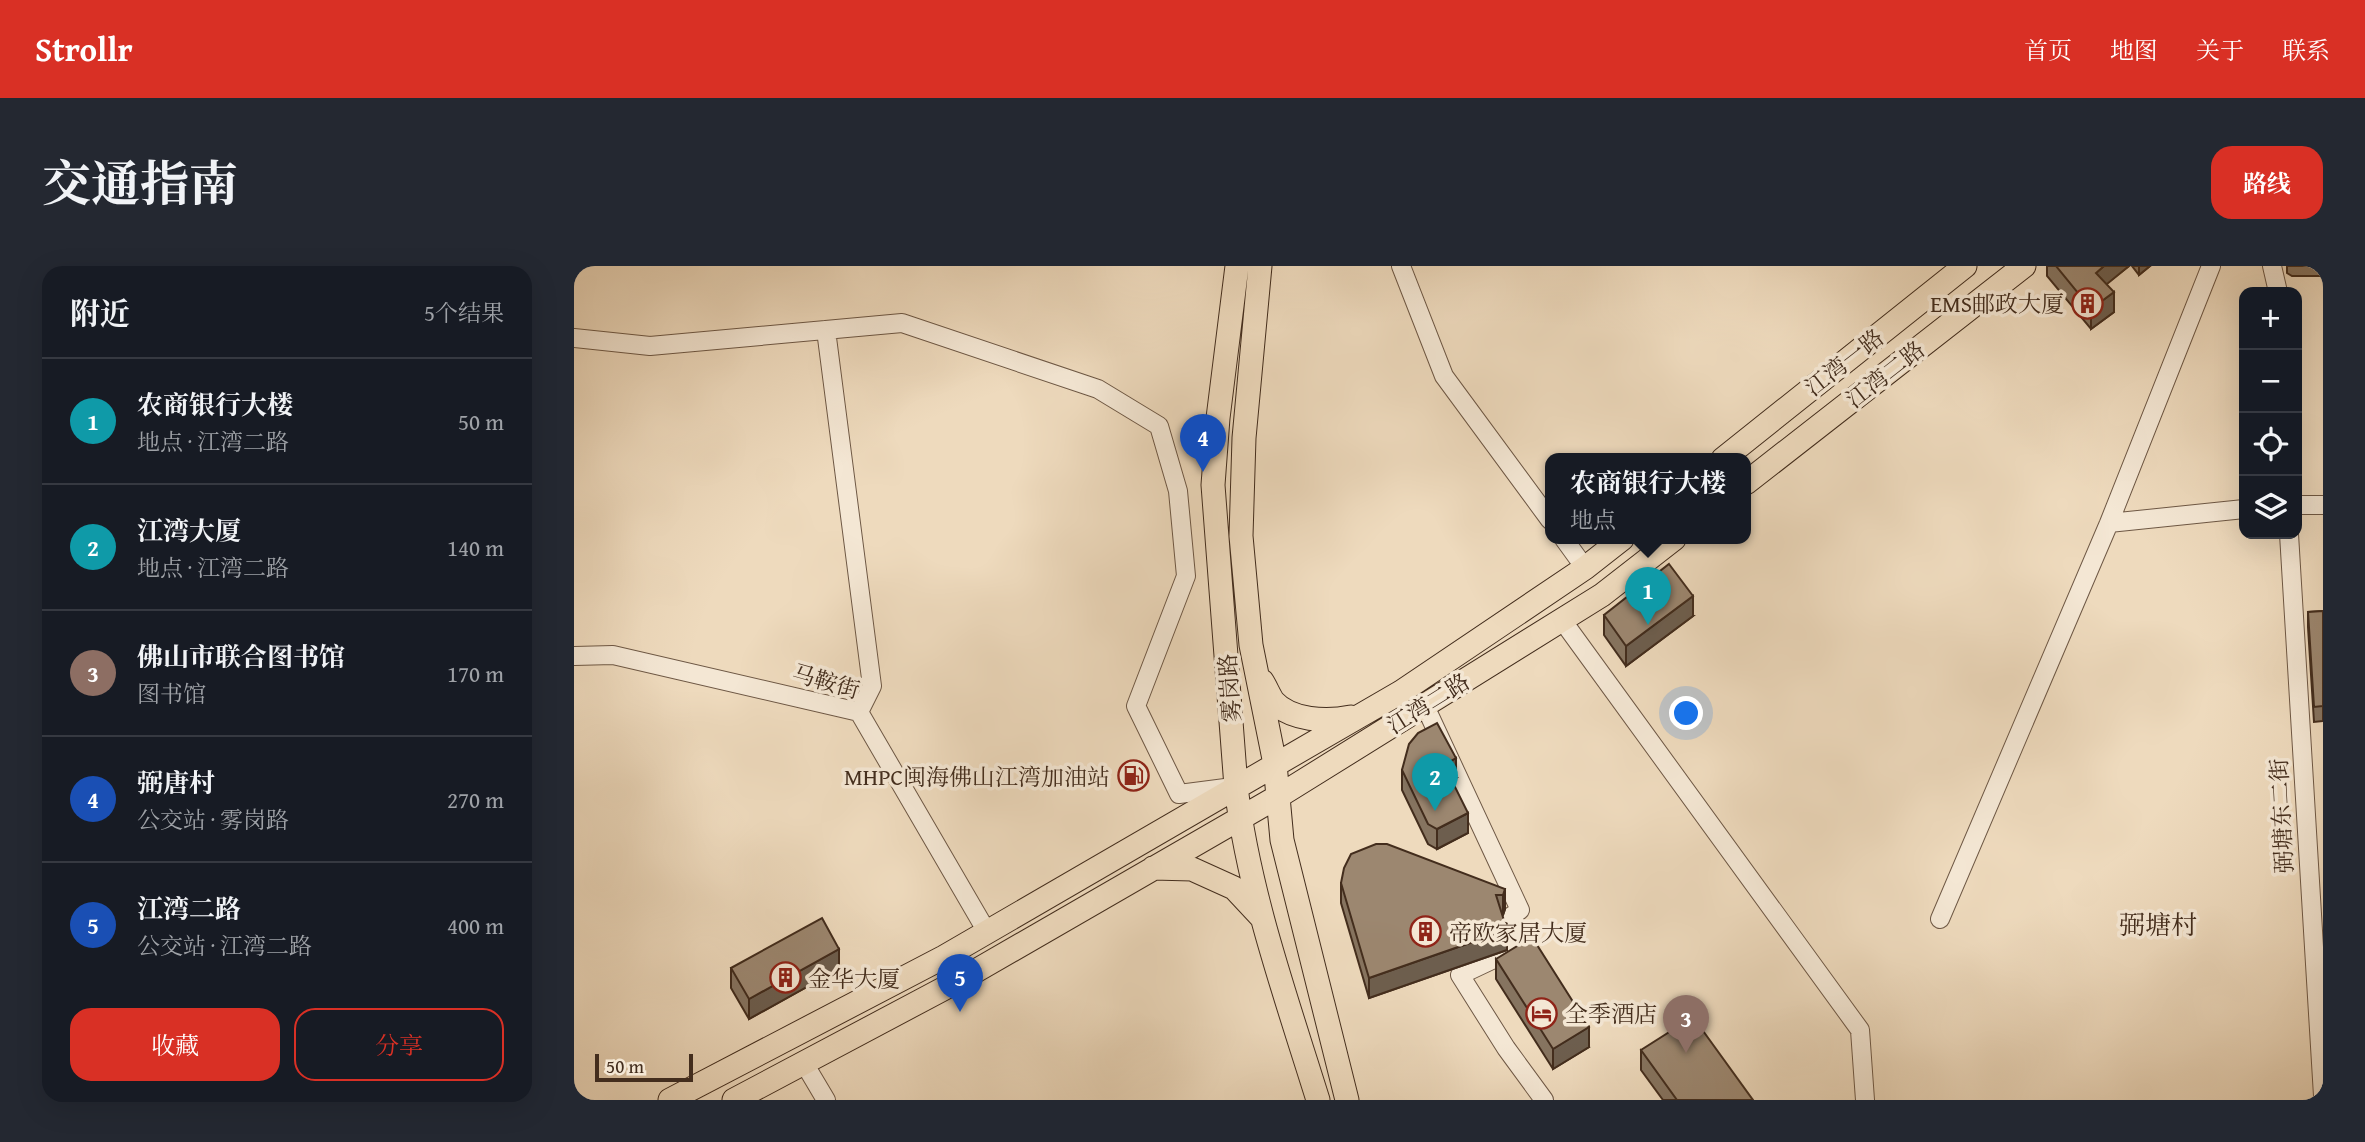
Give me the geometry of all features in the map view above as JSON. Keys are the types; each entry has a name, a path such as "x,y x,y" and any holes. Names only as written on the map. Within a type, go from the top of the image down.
{"main road":[{"name":"雾岗路","path":"1237,266 1218,418 1213,485 1236,787 1240,818 1263,919 1318,1100"},
{"name":"雾岗路","path":"1260,266 1244,438 1241,537 1251,645 1275,764 1282,840 1347,1100"},
{"name":"江湾一路","path":"1731,453 1965,266"},
{"name":"江湾二路","path":"1751,479 2024,266"},
{"path":"1585,568 1616,544"},
{"name":"江湾二路","path":"734,1100 960,980 1279,796 1602,595 1668,544"},
{"name":"江湾二路","path":"670,1100 944,957 1401,692 1585,568"},
{"path":"1256,671 1274,702 1300,717 1331,721 1361,715"},
{"path":"1153,868 1192,869 1234,888 1263,919"}],"street":[{"path":"1401,266 1444,376 1545,513"},
{"path":"1940,919 2109,523 2211,266"},
{"path":"2272,266 2277,287"},
{"path":"574,338 650,346 902,323 1098,389 1159,426 1178,491 1186,576 1136,706 1179,794 1236,787"},
{"path":"826,330 872,686 859,712"},
{"path":"2302,505 2323,505"},
{"path":"2109,523 2239,510"},
{"name":"弼塘东二街","path":"2289,539 2323,1096"},
{"path":"1568,544 1585,568"},
{"path":"1562,620 1860,1030 1865,1100"},
{"name":"马鞍街","path":"574,656 613,655 859,712 986,932"},
{"path":"1425,706 1520,910 1503,922 1514,949 1460,975 1506,1048 1544,1100"},
{"path":"804,1063 826,1100"}],"building":[{"path":"2056,266 2104,266 2096,273 2114,292 2091,309"},
{"path":"1669,564 1693,596 1626,646 1604,615"},
{"path":"2323,611 2323,706 2314,707 2308,612"},
{"path":"1437,723 1456,758 1444,765 1468,813 1437,829 1428,824 1402,770 1409,744 1418,733"},
{"name":"帝欧家居大厦","path":"1376,844 1387,844 1505,889 1503,895 1496,895 1507,930 1369,978 1341,883 1351,854"},
{"path":"822,918 839,949 749,999 731,968"},
{"name":"全季酒店","path":"1532,937 1589,1027 1553,1049 1496,959"},
{"path":"1693,1017 1753,1100 1677,1100 1641,1050"}],"place":[{"name":"EMS邮政大厦","path":"2087,303"},
{"name":"弼唐村","path":"1203,472"},
{"name":"农商银行大楼","path":"1648,625"},
{"name":"MHPC闽海佛山江湾加油站","path":"1133,776"},
{"name":"江湾大厦","path":"1435,811"},
{"name":"帝欧家居大厦","path":"1426,932"},
{"name":"金华大厦","path":"785,978"},
{"name":"江湾二路","path":"960,1012"},
{"name":"全季酒店","path":"1542,1013"},
{"name":"佛山市联合图书馆","path":"1686,1053"}],"district":[{"name":"弼塘村","path":"2158,924"}]}
